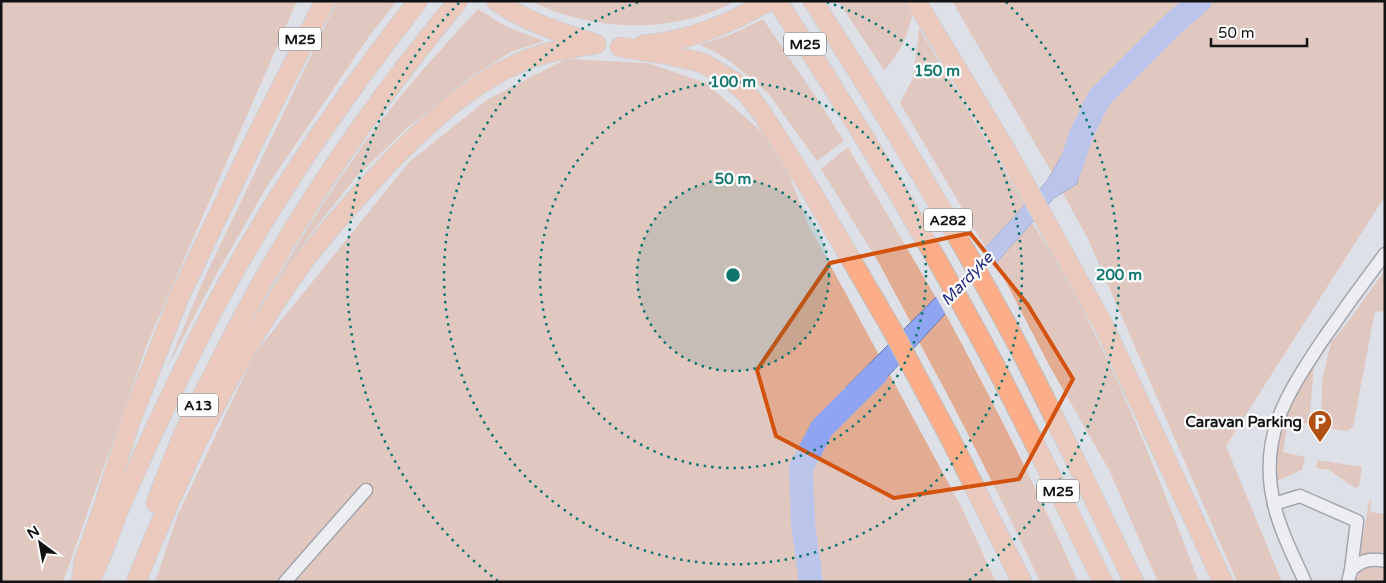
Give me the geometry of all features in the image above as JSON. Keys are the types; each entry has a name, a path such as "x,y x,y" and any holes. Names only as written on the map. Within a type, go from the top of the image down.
{"highway":[{"name":"M25","path":"286,76 314,1"},
{"path":"81,582 84,561 130,422 180,295 286,76 325,1"},
{"name":"A13","path":"89,582 99,564 118,513 186,364 208,319 256,233 308,150 365,69 418,1"},
{"name":"A13","path":"127,582 131,566 182,438 241,320 289,236 336,162 413,56 458,1"},
{"path":"496,1 531,22 596,44 669,55 703,63 733,81 754,102 787,151 861,274 950,436 1022,582"},
{"name":"M25","path":"777,1 833,88 943,271 1013,400 1102,582"},
{"name":"A282","path":"813,1 854,64 944,213 1035,379 1134,582"},
{"path":"916,1 1090,300 1124,367 1223,582"},
{"path":"620,47 665,42 702,33 727,24 762,5"},
{"path":"136,582 167,507 226,386 268,315 304,261 349,206 409,142 478,86 494,76 537,56 596,44"},
{"path":"1201,533 1214,582"}],"lane":[{"path":"1305,582 1286,541 1274,504 1270,472 1270,450 1278,416 1302,371 1345,307 1385,254"},
{"path":"290,580 366,490"},
{"path":"1274,504 1300,496 1357,521 1350,576"},
{"path":"1350,576 1364,561 1373,559 1385,561"}],"highlighted area":[{"path":"970,233 1028,305 1073,379 1019,479 894,498 776,436 757,370 830,263"}],"shaded area":[{"path":"1,1 297,1 148,342 63,582 1,582"},
{"path":"337,1 397,1 370,35 266,188 215,277 167,368 202,283"},
{"path":"530,1 736,1 712,12 686,20 660,24 633,25 607,24 580,19"},
{"path":"838,1 913,1 915,5 901,48 884,70"},
{"path":"952,1 1385,1 1385,196 1226,446 1282,582 1237,582 1088,239"},
{"path":"478,9 507,27 544,41 511,52 471,77 406,129 356,177 314,230 262,304 314,218 377,126 409,86"},
{"path":"763,19 844,141 817,161 768,93 719,54 700,45 732,34"},
{"path":"919,28 1025,205 985,247 900,103 913,78"},
{"path":"566,59 648,63 706,83 778,146 808,224 962,508 996,582 155,582 178,514 255,353 409,162 488,99"},
{"path":"848,147 936,298 911,323 880,265 821,169"},
{"path":"1032,223 1052,254 1082,308 1115,375 1199,582 1158,582 1109,470 1049,365 996,263"},
{"path":"1385,270 1385,312 1375,311 1353,427 1347,431 1321,427 1322,381 1331,342 1345,326"},
{"path":"945,313 1014,446 1078,582 1040,582 981,460 919,342"},
{"path":"1314,366 1309,424 1288,421 1283,452 1305,457 1302,470 1277,481 1275,465 1279,435 1297,392"},
{"path":"1318,460 1362,467 1359,487 1355,488 1329,470 1316,468"},
{"path":"1371,500 1370,512 1385,514 1385,554 1374,552 1361,555 1369,501"},
{"path":"1369,566 1385,568 1385,582 1355,582 1359,573"}],"water":[{"path":"1070,141 1082,154 1077,184 1054,198 996,263 946,313 868,398 860,403 846,387 986,247 1047,181"}],"pier":[{"path":"984,245 996,266 946,315 935,295"}],"waterway":[{"name":"Mardyke","path":"1064,176 1070,168 1081,135 1099,98 1172,25 1200,1"},
{"name":"Mardyke","path":"811,582 803,523 801,468 822,428 876,374"}],"place":[{"name":"Caravan Parking","path":"1320,443"}]}
